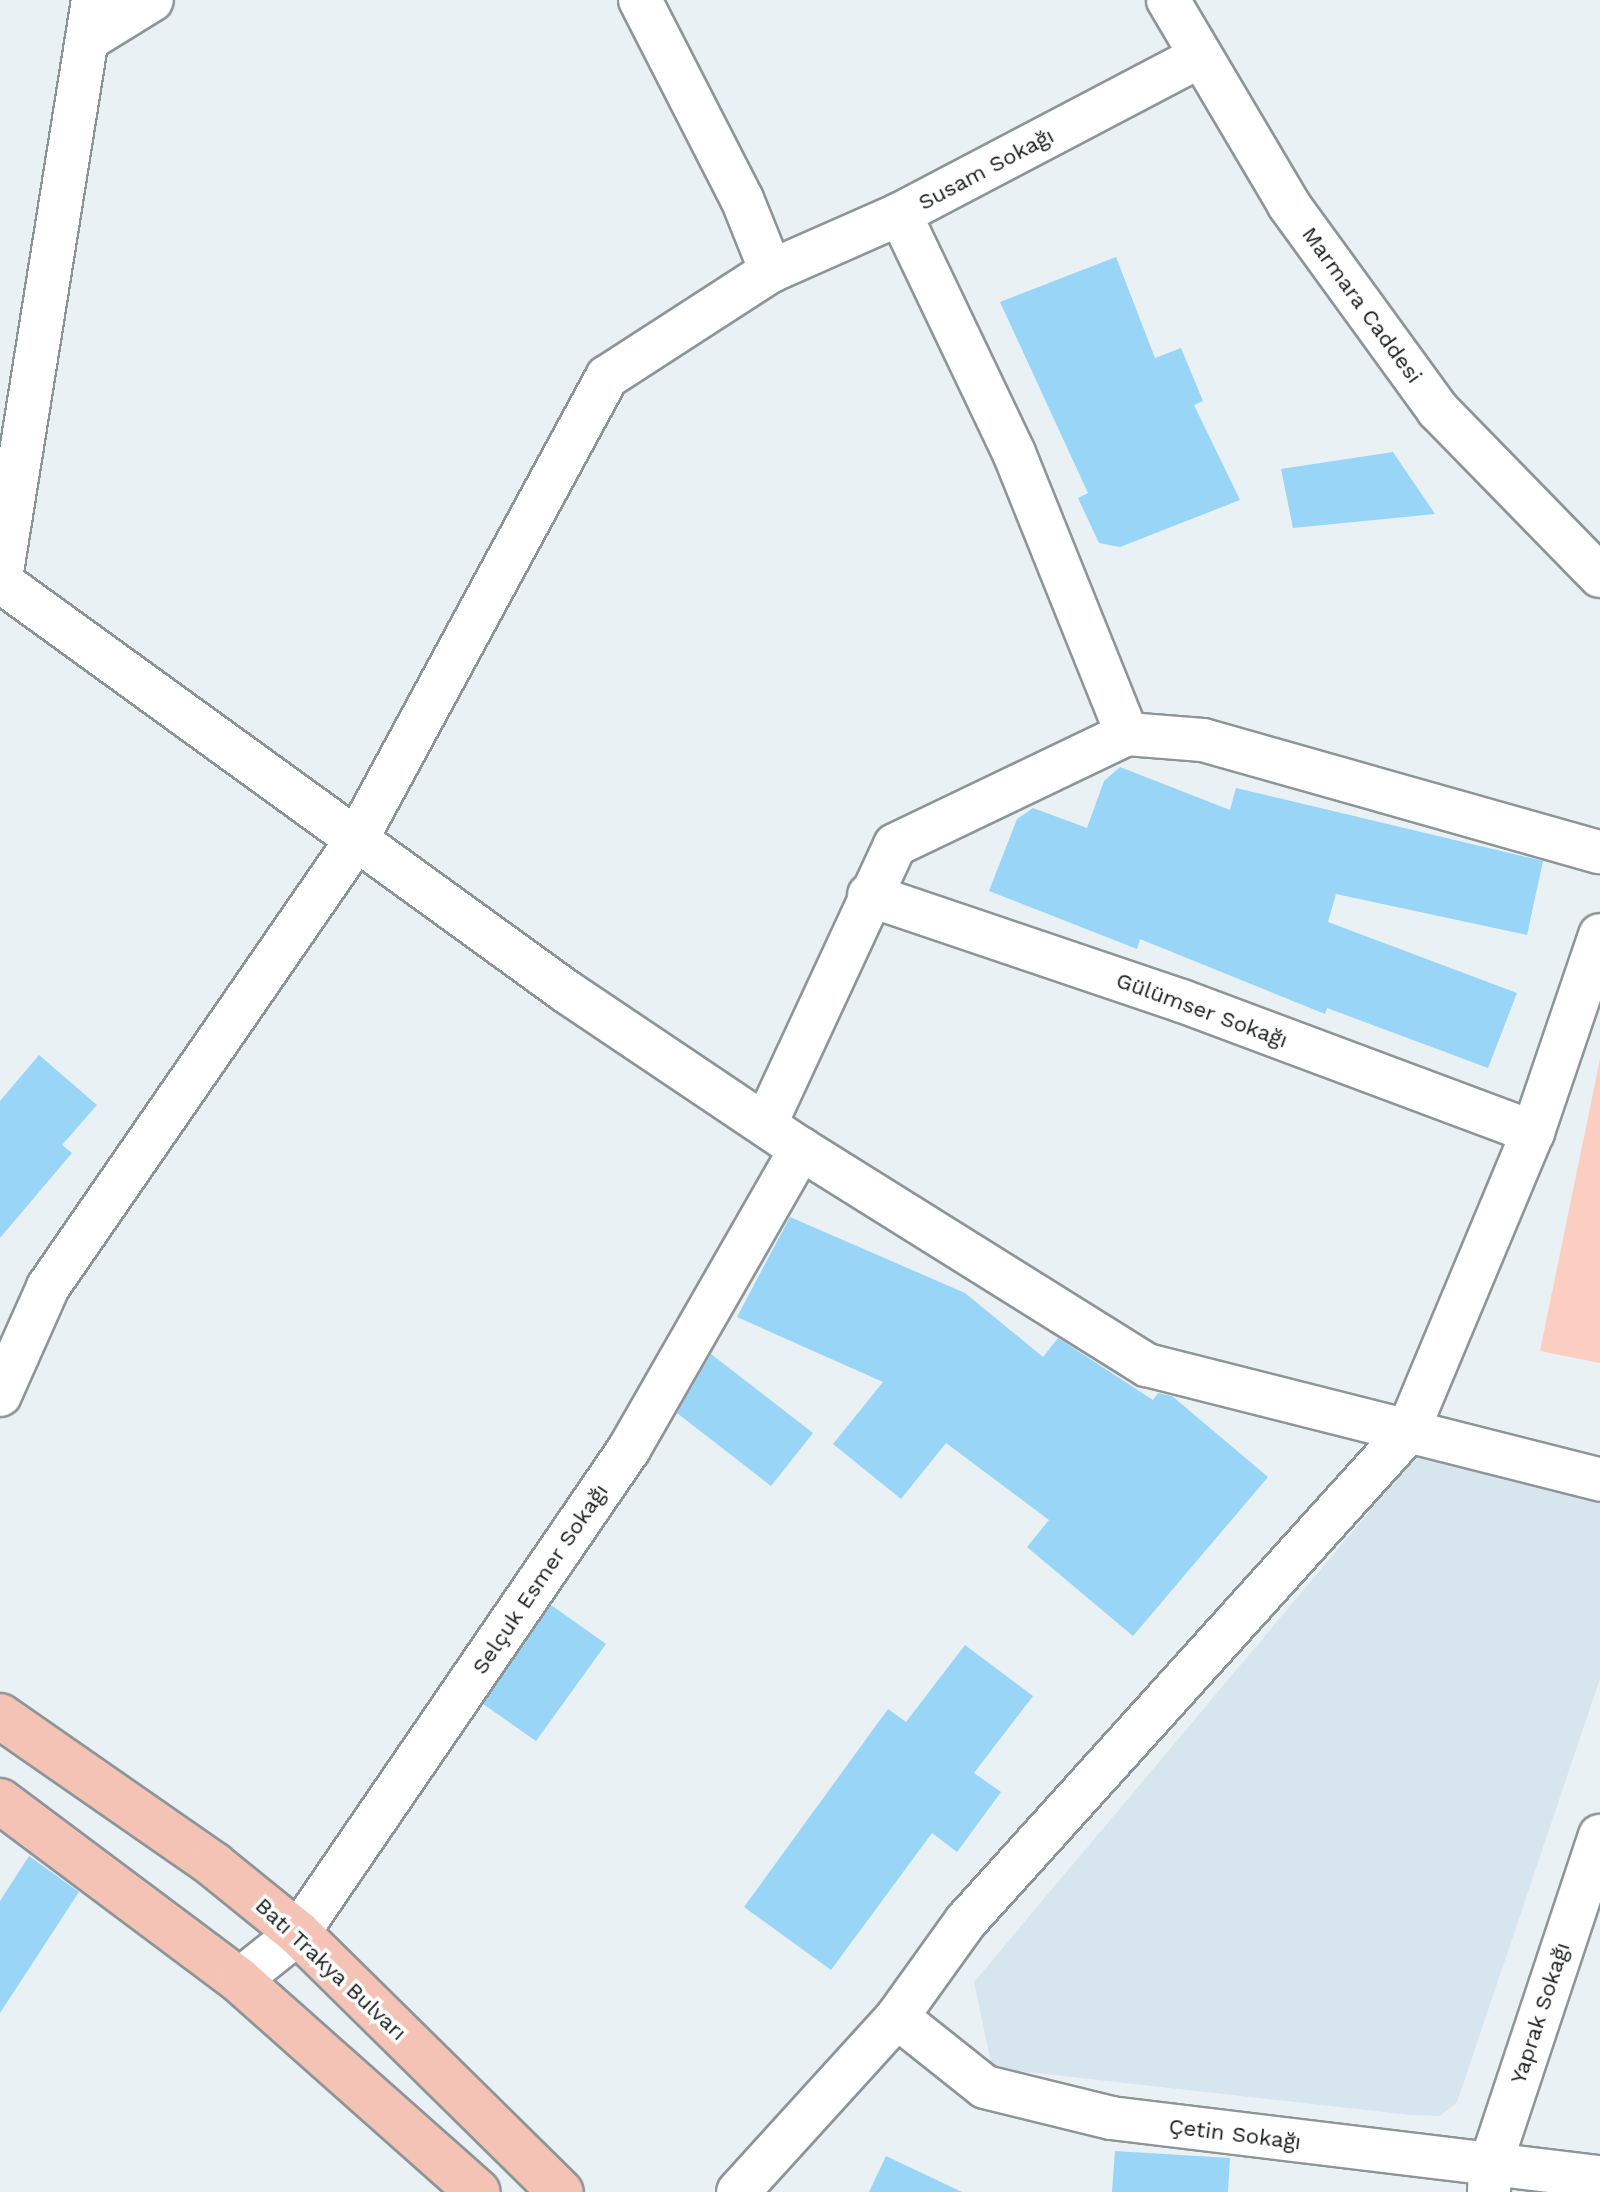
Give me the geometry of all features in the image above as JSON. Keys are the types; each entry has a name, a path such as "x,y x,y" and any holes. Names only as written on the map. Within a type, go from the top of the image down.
{"main road":[{"name":"Batı Trakya Bulvarı","path":"0,1716 214,1865 298,1933 561,2192"},
{"path":"0,1801 239,1980 478,2192"}],"street":[{"path":"152,0 90,20 1,582 355,842 801,1149 1147,1365 1600,1480"},
{"path":"640,0 742,199 771,271"},
{"name":"Marmara Caddesi","path":"1168,0 1197,58 1289,205 1438,410 1600,576"},
{"name":"Susam Sokağı","path":"5,1367 48,1287 355,842 607,377 771,271 900,214 1197,58"},
{"path":"900,214 1014,453 1127,734"},
{"path":"766,1123 869,895 895,845 1127,734 1203,740 1600,852"},
{"name":"Gülümser Sokağı","path":"869,895 1182,1001 1533,1132"},
{"path":"738,2192 897,2017 966,1921 1407,1433 1533,1132 1600,935"},
{"name":"Selçuk Esmer Sokağı","path":"239,1980 298,1933 629,1449 801,1149"},
{"name":"Yaprak Sokağı","path":"1489,2179 1592,1879 1600,1836"},
{"name":"Çetin Sokağı","path":"897,2017 985,2087 1111,2118 1489,2179 1600,2177"}],"shaded area":[{"path":"1600,1059 1600,1363 1540,1351"},
{"path":"1427,1443 1600,1470 1600,1679 1457,2102 1440,2116 1411,2115 992,2068 974,1982"}],"building":[{"path":"1116,257 1155,358 1181,348 1203,401 1194,405 1240,500 1120,547 1099,543 1078,498 1088,493 1000,302"},
{"path":"1393,452 1435,514 1293,528 1281,469"},
{"path":"1120,767 1230,810 1236,788 1543,861 1527,935 1336,894 1328,922 1517,993 1488,1068 1327,1008 1325,1014 1140,939 1137,949 989,891 1017,819 1033,808 1087,828 1104,781"},
{"path":"39,1055 97,1105 62,1145 72,1153 0,1238 0,1101"},
{"path":"790,1217 965,1293 1043,1357 1058,1338 1153,1400 1158,1393 1172,1396 1268,1477 1133,1636 1027,1547 1049,1520 946,1443 901,1499 833,1444 883,1382 737,1317"},
{"path":"711,1354 813,1433 771,1486 677,1413"},
{"path":"551,1605 606,1644 536,1741 483,1704"},
{"path":"965,1645 1033,1696 974,1773 1001,1792 957,1852 932,1833 831,1970 744,1907 888,1709 906,1722"},
{"path":"29,1856 79,1892 0,2013 0,1901"},
{"path":"1115,2151 1230,2158 1228,2192 1112,2192"},
{"path":"886,2156 962,2192 869,2192"}]}
